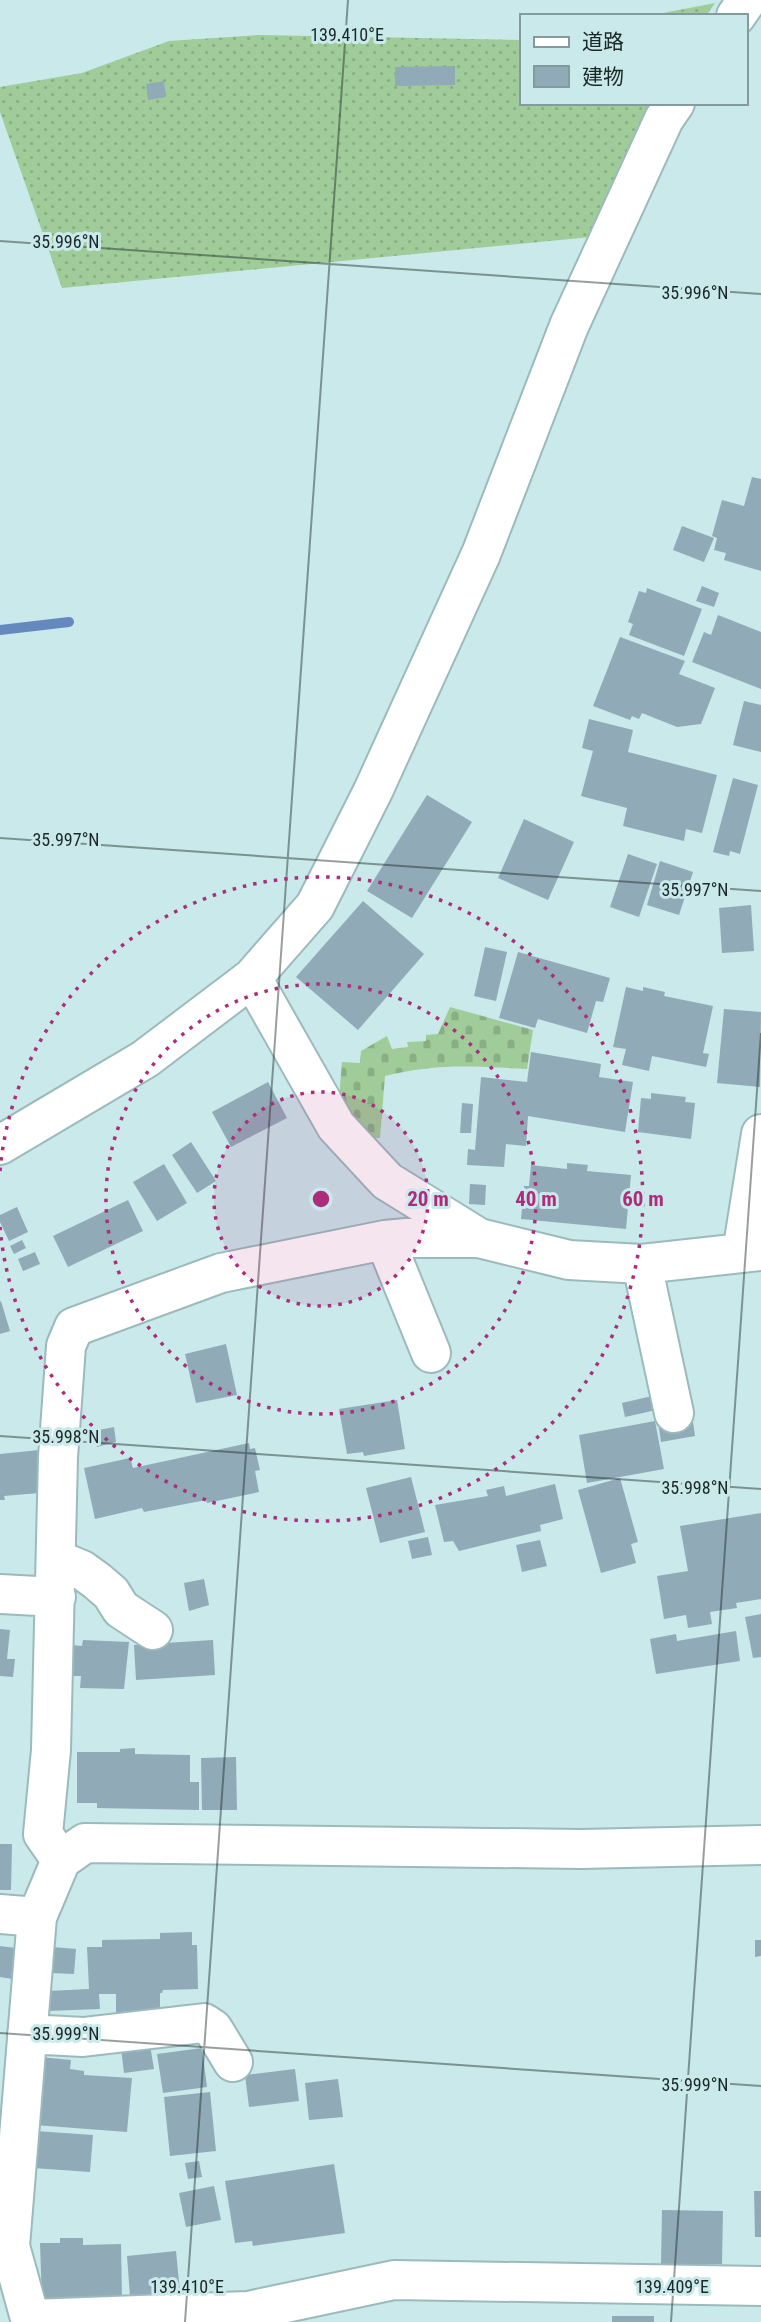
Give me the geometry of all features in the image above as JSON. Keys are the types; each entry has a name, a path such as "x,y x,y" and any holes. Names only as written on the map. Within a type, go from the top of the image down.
{"street":[{"path":"0,1145 145,1059 252,978 315,906 373,791 481,554 569,326 664,119 674,105"},
{"path":"252,978 336,1126 387,1181 479,1238"},
{"path":"61,1860 43,1834 51,1750 59,1444 66,1346 74,1327 221,1273 385,1240 479,1238 569,1260 642,1264 751,1252 761,1134"},
{"path":"385,1240 431,1353"},
{"path":"642,1264 674,1413"},
{"path":"56,1559 82,1570 111,1593 121,1609 153,1630"},
{"path":"0,1594 56,1597"},
{"path":"761,1845 581,1849 85,1843 61,1860 19,1915 27,2034 10,2246 31,2320 251,2317 394,2280 761,2286"},
{"path":"27,2034 83,2037 204,2023 213,2029 233,2062"}],"green space":[{"path":"715,3 707,14 658,14"},
{"path":"259,35 520,40 520,105 648,105 591,237 62,288 0,112 0,87 82,73 169,41"},
{"path":"450,1007 533,1030 527,1069 439,1067 385,1076 380,1138 371,1138 339,1099 342,1062 360,1063 361,1051 387,1036 392,1049 408,1047 407,1042 426,1041 426,1035 438,1034"}],"building":[{"path":"455,66 455,85 395,86 395,67"},
{"path":"164,81 166,97 148,100 146,84"},
{"path":"752,477 761,479 761,571 724,560 726,553 714,550 717,538 712,536 722,500 744,506"},
{"path":"682,526 714,538 704,562 673,550"},
{"path":"702,586 719,593 714,607 696,601"},
{"path":"647,588 702,609 684,656 629,635 633,624 628,622 639,591 646,593"},
{"path":"718,615 761,632 761,689 692,662 704,632 711,635"},
{"path":"620,637 685,661 679,674 715,688 701,724 677,727 642,713 639,719 632,716 630,720 593,706"},
{"path":"744,701 761,705 761,752 733,745"},
{"path":"589,719 633,730 628,752 717,775 702,833 686,829 684,841 623,826 627,808 581,796 593,751 582,748"},
{"path":"733,778 758,785 740,854 730,851 729,856 713,852"},
{"path":"427,795 472,822 412,918 367,891"},
{"path":"524,819 574,842 548,900 498,878"},
{"path":"628,854 657,864 639,917 610,907"},
{"path":"660,861 693,872 679,915 647,905"},
{"path":"363,901 424,954 358,1030 296,977"},
{"path":"751,905 754,951 722,953 719,908"},
{"path":"485,947 507,952 496,1001 474,996"},
{"path":"518,952 610,978 603,1002 596,1001 587,1033 538,1019 535,1028 499,1018"},
{"path":"626,987 643,991 643,987 665,992 664,996 713,1006 703,1053 709,1054 706,1067 652,1056 649,1071 622,1065 626,1049 613,1047"},
{"path":"724,1009 761,1012 760,1087 717,1083"},
{"path":"531,1052 601,1064 599,1077 633,1082 625,1132 528,1116 526,1146 506,1144 504,1167 467,1165 468,1149 475,1150 481,1077 527,1082"},
{"path":"268,1082 287,1118 231,1147 212,1112"},
{"path":"651,1093 686,1097 685,1102 695,1103 691,1139 638,1132 641,1098 651,1099"},
{"path":"462,1103 473,1104 471,1133 460,1133"},
{"path":"191,1142 216,1181 197,1193 172,1155"},
{"path":"567,1163 588,1165 587,1171 631,1175 626,1229 521,1219 524,1186 529,1186 531,1165 567,1169"},
{"path":"164,1164 187,1203 157,1221 133,1182"},
{"path":"470,1184 486,1185 485,1205 469,1204"},
{"path":"128,1200 143,1231 68,1267 53,1236"},
{"path":"17,1207 28,1232 9,1241 0,1222 0,1215"},
{"path":"22,1240 26,1248 14,1254 10,1246"},
{"path":"35,1252 40,1264 23,1271 18,1259"},
{"path":"0,1302 10,1331 0,1334"},
{"path":"226,1344 237,1395 196,1403 185,1354"},
{"path":"652,1396 656,1410 625,1417 622,1403"},
{"path":"397,1400 405,1449 364,1456 363,1452 347,1454 339,1409"},
{"path":"692,1415 695,1436 661,1442 658,1421"},
{"path":"655,1421 664,1469 587,1483 579,1435"},
{"path":"114,1427 116,1442 97,1447 94,1431"},
{"path":"249,1443 250,1449 255,1448 260,1470 255,1471 259,1492 144,1512 142,1508 95,1519 84,1468 130,1458 133,1468"},
{"path":"39,1450 42,1487 39,1493 4,1496 5,1500 0,1500 0,1454"},
{"path":"411,1477 425,1532 380,1543 366,1488"},
{"path":"620,1478 638,1542 631,1544 636,1563 601,1573 578,1490"},
{"path":"555,1484 563,1519 540,1525 541,1531 459,1551 453,1541 444,1542 435,1505 488,1496 486,1490 504,1486 506,1496"},
{"path":"761,1513 761,1599 736,1603 737,1608 710,1612 712,1624 688,1628 686,1615 664,1619 657,1576 688,1571 680,1526"},
{"path":"428,1537 432,1555 412,1559 408,1541"},
{"path":"540,1540 547,1566 522,1572 516,1545"},
{"path":"204,1579 209,1605 189,1611 184,1583"},
{"path":"761,1614 761,1657 753,1658 745,1617"},
{"path":"0,1629 10,1630 7,1659 15,1659 13,1677 0,1676"},
{"path":"736,1631 740,1661 656,1674 650,1639 676,1634 677,1641"},
{"path":"83,1640 129,1642 124,1689 80,1688 81,1676 70,1676 72,1645 82,1646"},
{"path":"213,1640 215,1675 136,1680 134,1645"},
{"path":"135,1748 135,1754 190,1755 190,1782 199,1782 199,1810 97,1808 97,1803 77,1803 77,1752 120,1752 120,1749"},
{"path":"236,1757 237,1810 202,1810 201,1758"},
{"path":"0,1844 12,1844 11,1890 0,1890"},
{"path":"192,1932 192,1945 197,1945 198,1989 163,1990 160,1993 160,2013 116,2015 116,1994 99,1994 100,2009 48,2011 48,1991 89,1989 87,1947 102,1947 102,1940 160,1939 160,1933"},
{"path":"755,1940 761,1940 761,1956 755,1957"},
{"path":"0,1946 16,1948 12,1979 0,1977"},
{"path":"52,1947 76,1949 74,1974 51,1973"},
{"path":"150,2045 154,2069 124,2073 121,2048"},
{"path":"202,2048 207,2087 163,2093 157,2054"},
{"path":"40,2057 71,2060 70,2069 84,2071 84,2075 132,2078 127,2132 35,2125"},
{"path":"295,2069 299,2101 249,2107 245,2075"},
{"path":"338,2079 343,2117 309,2120 305,2083"},
{"path":"210,2092 216,2151 170,2156 164,2097"},
{"path":"36,2131 93,2135 90,2172 33,2168"},
{"path":"199,2161 202,2177 188,2179 185,2163"},
{"path":"334,2164 345,2233 253,2246 252,2241 235,2243 225,2181"},
{"path":"214,2186 221,2220 186,2227 179,2193"},
{"path":"754,2191 761,2191 761,2237 755,2237"},
{"path":"662,2210 723,2211 722,2264 661,2264"},
{"path":"60,2238 83,2238 83,2245 121,2244 122,2299 42,2301 40,2243 60,2243"},
{"path":"176,2251 180,2292 130,2296 127,2256"},
{"path":"612,2316 654,2316 654,2322 612,2322"}],"waterway":[{"path":"0,630 69,622"}]}
